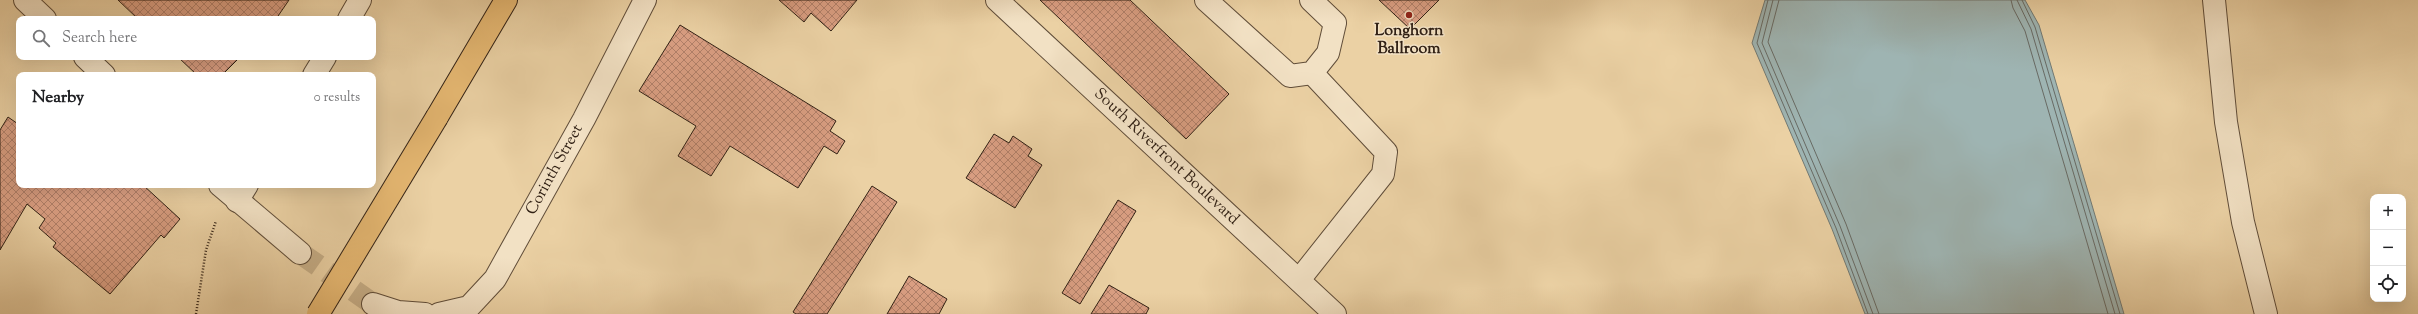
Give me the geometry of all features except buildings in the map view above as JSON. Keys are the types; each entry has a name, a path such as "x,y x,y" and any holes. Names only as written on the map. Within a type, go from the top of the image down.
{"main road":[{"path":"318,314 506,0"}],"street":[{"path":"25,0 42,16"},
{"path":"351,16 360,0"},
{"name":"Corinth Street","path":"439,314 469,307 495,279 584,119 645,0"},
{"name":"South Riverfront Boulevard","path":"996,0 1335,314"},
{"path":"1206,0 1290,76 1312,73 1328,53 1335,23 1312,0"},
{"path":"2214,0 2226,122 2243,222 2266,314"},
{"path":"88,60 101,72"},
{"path":"316,72 323,60"},
{"path":"1299,280 1383,174 1386,152 1312,73"},
{"path":"228,188 242,193 300,253"},
{"path":"373,304 398,312 425,314"}],"path":[{"path":"196,314 206,250 216,221 242,193"}],"water":[{"path":"1765,0 2025,0 2039,25 2124,314 1865,314 1832,229 1752,43"}],"tunnel":[{"path":"300,253 373,304"}],"place":[{"name":"Longhorn Ballroom","path":"1409,15"}]}
